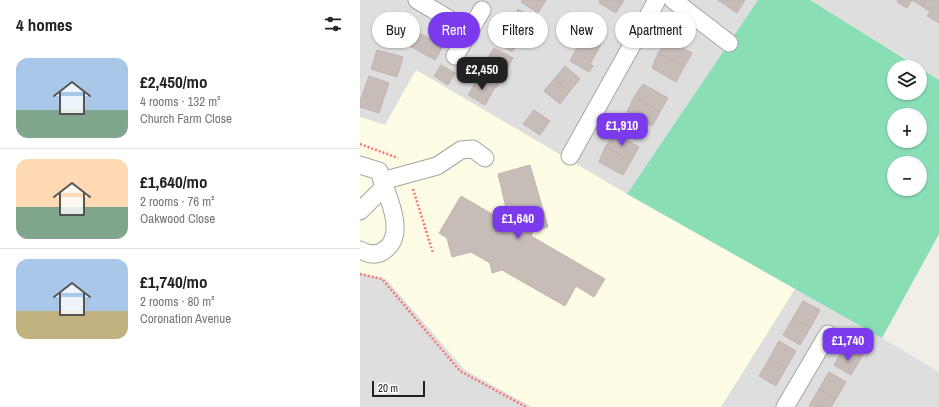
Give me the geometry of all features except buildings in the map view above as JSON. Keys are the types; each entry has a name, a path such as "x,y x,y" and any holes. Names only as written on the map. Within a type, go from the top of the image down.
{"street":[{"path":"417,0 437,12"},
{"path":"570,156 575,129 657,0"},
{"path":"673,0 729,43"},
{"path":"455,56 459,48"},
{"path":"360,211 383,184 437,166 461,150 472,149 485,158"},
{"path":"360,165 379,171 395,222 396,233 394,240 382,252 375,254 360,250"},
{"path":"785,407 828,334"}],"path":[{"path":"360,274 382,280 460,371 526,407"}],"shaded area":[{"path":"360,0 758,0 627,194 416,70 385,125 360,117"},
{"path":"810,0 939,0 939,80 927,72 927,60 909,60"},
{"path":"416,70 627,194 796,287 721,407 532,407 465,370 386,279 360,273 360,117 385,125"},
{"path":"360,273 386,279 465,370 532,407 360,407"},
{"path":"796,287 939,372 939,407 721,407"}],"green space":[{"path":"758,0 810,0 907,60 887,60 887,100 927,100 927,72 939,80 939,234 882,338 627,194"}]}
